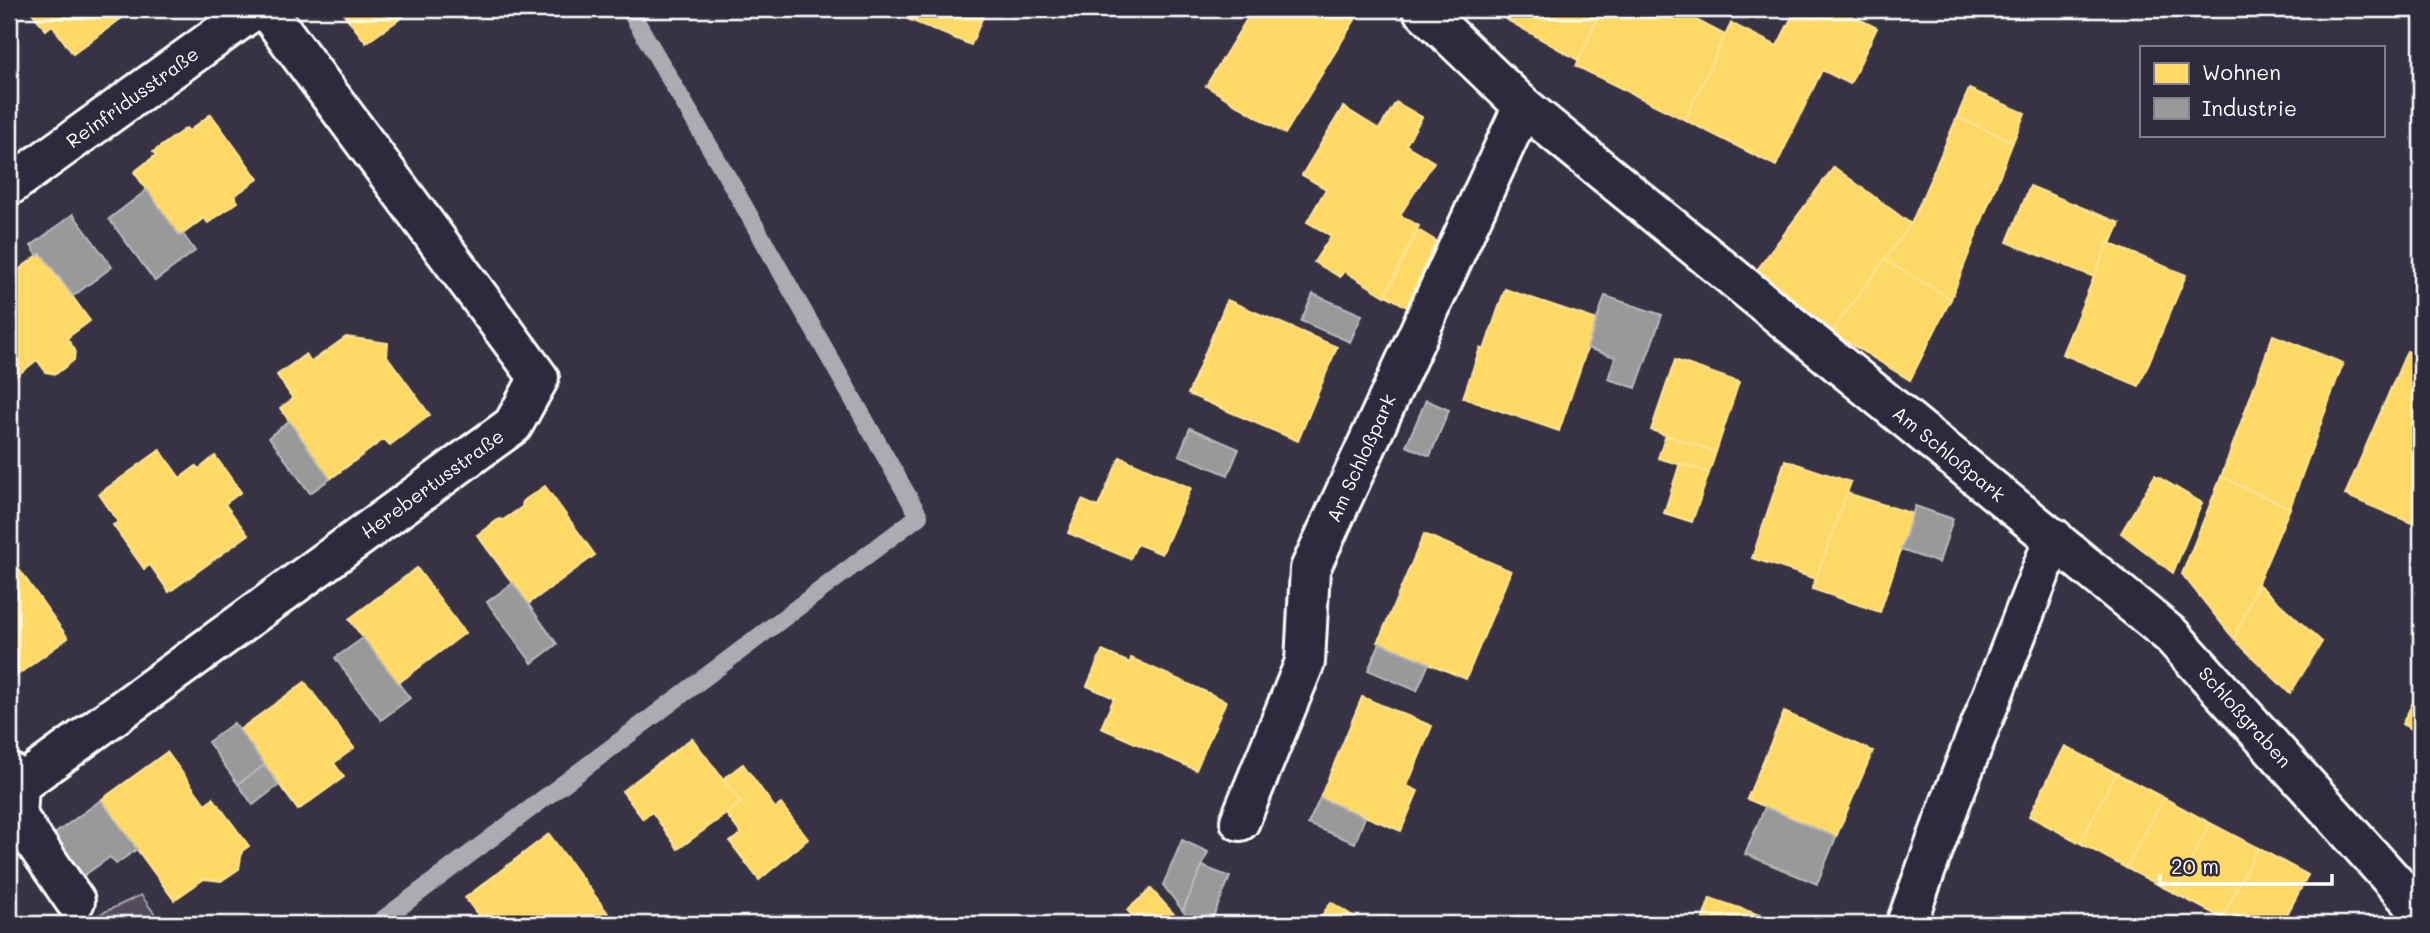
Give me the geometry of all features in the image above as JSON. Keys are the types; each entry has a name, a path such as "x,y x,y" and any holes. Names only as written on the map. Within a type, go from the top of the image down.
{"street":[{"name":"Reinfridusstraße","path":"9,186 255,9"},
{"name":"Herebertusstraße","path":"14,779 513,425 538,378 266,9"},
{"name":"Am Schloßpark","path":"1422,9 1523,106 2054,538"},
{"name":"Am Schloßpark","path":"1240,821 1305,662 1310,569 1523,106"},
{"path":"1906,924 2054,538"},
{"name":"Schloßgraben","path":"2054,538 2172,636 2421,912"},
{"path":"14,779 17,816 75,901"}],"shaded area":[{"path":"141,895 162,924 79,924"}],"building: Wohnen":[{"path":"29,9 134,9 73,54 52,25 46,30"},
{"path":"340,9 414,9 366,43"},
{"path":"883,9 986,9 971,45"},
{"path":"1253,9 1352,9 1359,13 1285,134 1206,86"},
{"path":"1488,9 1602,9 1578,60"},
{"path":"1602,9 1675,9 1725,35 1685,120 1576,66"},
{"path":"1796,9 1839,9 1877,28 1850,84 1822,70 1776,166 1685,120 1731,23 1777,46"},
{"path":"1969,89 2025,113 2013,142 1957,117"},
{"path":"1396,102 1422,117 1406,145 1434,162 1400,215 1419,226 1385,296 1344,271 1340,277 1314,262 1331,236 1307,222 1326,189 1302,175 1343,107 1379,129"},
{"path":"211,114 258,179 234,196 238,202 208,223 204,218 180,236 134,172 156,155 153,152 186,128 189,131"},
{"path":"1957,117 2013,142 1951,299 1885,260 1911,224"},
{"path":"1834,167 1911,224 1831,332 1754,274"},
{"path":"2030,186 2120,223 2111,244 2108,243 2094,277 2007,242"},
{"path":"1418,230 1436,241 1407,307 1386,295"},
{"path":"2108,243 2186,275 2139,386 2062,354"},
{"path":"41,253 90,321 67,338 75,350 74,360 56,374 46,372 37,360 15,377 9,368 9,277"},
{"path":"1885,260 1951,299 1910,380 1831,332"},
{"path":"1505,289 1597,320 1559,431 1463,398 1480,348 1484,350"},
{"path":"1227,300 1337,347 1298,441 1188,394"},
{"path":"2273,335 2343,363 2290,508 2221,477"},
{"path":"346,337 388,343 387,356 430,415 390,445 384,439 330,479 280,408 293,399 277,375 306,354 311,362"},
{"path":"2407,351 2421,356 2421,527 2345,495"},
{"path":"1675,360 1739,382 1716,452 1651,430"},
{"path":"1666,435 1716,452 1709,473 1658,458"},
{"path":"160,450 180,478 196,466 199,469 215,456 241,492 225,504 248,535 169,592 150,565 144,569 113,525 118,522 99,494"},
{"path":"1120,457 1191,488 1162,554 1137,544 1130,559 1068,533 1082,500 1098,507"},
{"path":"1785,460 1851,482 1816,579 1752,558"},
{"path":"1680,463 1709,473 1692,522 1664,513"},
{"path":"2155,475 2202,503 2173,573 2121,533"},
{"path":"2221,477 2290,508 2234,639 2182,574"},
{"path":"545,486 595,555 528,604 477,535 522,507 523,501"},
{"path":"1847,493 1913,514 1880,612 1812,589"},
{"path":"1424,534 1511,571 1466,679 1378,642"},
{"path":"16,565 68,638 9,681 9,570"},
{"path":"417,568 465,633 397,684 349,619"},
{"path":"2258,584 2322,642 2290,694 2234,639"},
{"path":"1102,651 1130,663 1131,658 1226,701 1196,770 1101,728 1114,698 1087,686"},
{"path":"305,682 354,748 334,763 344,777 298,810 239,730"},
{"path":"2421,687 2421,734 2402,724"},
{"path":"1362,697 1432,726 1407,786 1418,791 1401,831 1320,798"},
{"path":"1784,712 1873,751 1836,837 1747,799"},
{"path":"692,738 741,803 678,849 652,812 643,819 622,791"},
{"path":"2065,746 2116,773 2080,843 2029,816"},
{"path":"167,752 205,804 213,798 249,846 242,851 239,869 221,881 204,879 174,900 101,800"},
{"path":"743,764 775,808 781,804 808,839 759,880 730,842 741,834 726,814 741,803 723,779"},
{"path":"2116,773 2164,798 2126,868 2080,843"},
{"path":"2164,798 2210,823 2174,893 2126,868"},
{"path":"2210,823 2258,848 2222,918 2174,893"},
{"path":"549,834 613,920 606,924 485,924 465,898"},
{"path":"2258,848 2308,875 2282,924 2233,924 2222,918"},
{"path":"1151,889 1183,924 1140,924 1127,910"},
{"path":"1710,898 1769,918 1766,924 1701,924"},
{"path":"1331,902 1365,924 1316,924"}],"building: Industrie":[{"path":"147,190 180,236 183,234 195,251 155,281 109,219"},
{"path":"73,214 112,267 73,296 41,253 38,256 31,246"},
{"path":"1313,294 1362,315 1350,342 1301,321"},
{"path":"1605,296 1662,315 1636,388 1608,379 1615,357 1587,348"},
{"path":"1426,400 1449,410 1430,456 1406,446"},
{"path":"289,421 330,479 310,493 269,437"},
{"path":"1190,428 1239,449 1228,475 1179,455"},
{"path":"1915,506 1953,519 1939,563 1901,550"},
{"path":"513,583 557,644 532,663 487,602"},
{"path":"363,638 410,698 381,720 335,658"},
{"path":"1380,643 1429,663 1417,691 1368,670"},
{"path":"234,723 265,765 238,784 208,742"},
{"path":"265,765 279,785 253,805 238,784"},
{"path":"1320,798 1365,817 1355,843 1308,824"},
{"path":"101,800 137,849 116,864 110,857 79,879 49,838"},
{"path":"1765,807 1836,837 1817,884 1745,854"},
{"path":"1182,840 1208,852 1183,911 1163,885"},
{"path":"1202,866 1230,877 1210,924 1192,924 1183,911"}],"waterway":[{"path":"377,924 919,516 629,9"}]}
